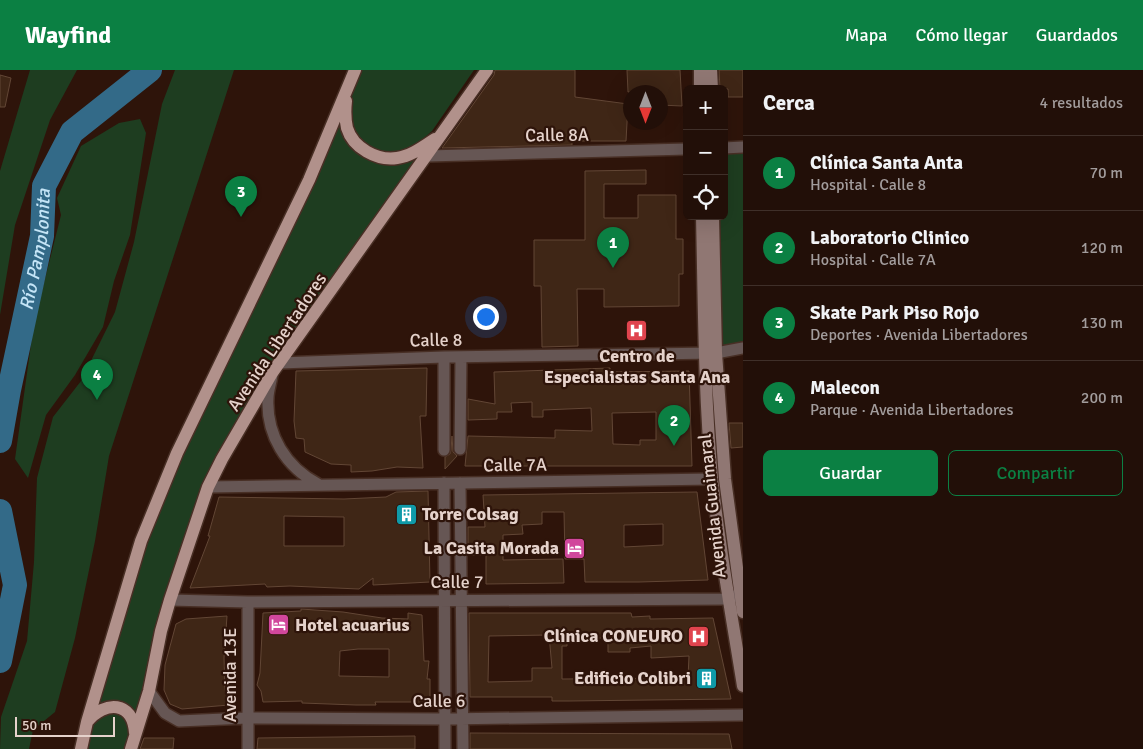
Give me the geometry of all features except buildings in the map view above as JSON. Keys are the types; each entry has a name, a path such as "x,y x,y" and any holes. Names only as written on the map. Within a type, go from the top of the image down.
{"main road":[{"name":"Avenida Libertadores","path":"81,749 87,722 141,541 177,453 309,180 355,70"},
{"name":"Avenida Libertadores","path":"131,749 149,691 161,631 170,600 208,487 222,459 276,368 428,156 487,70"},
{"path":"347,91 345,112 348,129 355,142 367,152 380,157 395,158 407,155 422,148 444,132"},
{"path":"87,722 93,714 103,708 114,707 126,712 134,722 135,735"}],"street":[{"path":"700,70 700,85"},
{"path":"712,70 712,85"},
{"path":"728,148 743,147"},
{"name":"Calle 8A","path":"428,156 683,149"},
{"name":"Avenida Guaimaral","path":"702,220 710,353 725,479 740,575 737,595 743,686"},
{"name":"Avenida Guaimaral","path":"713,220 710,353 712,479 737,595 743,612"},
{"name":"Calle 8","path":"276,368 444,357 710,353 743,348"},
{"path":"444,357 444,450"},
{"path":"460,449 461,357"},
{"path":"276,368 268,398 270,428 283,456 303,476 319,485"},
{"name":"Calle 7A","path":"208,487 712,479"},
{"path":"444,483 445,749"},
{"path":"460,483 463,749"},
{"name":"Calle 7","path":"170,600 248,602 737,595"},
{"name":"Avenida 13E","path":"248,602 248,749"},
{"name":"Calle 6","path":"149,691 165,713 179,721 247,718 444,719 743,715"}],"green space":[{"path":"30,70 77,70 50,120 15,225 0,315 0,171"},
{"path":"175,70 234,70 109,456 95,541 75,638 55,712 33,730 29,749 0,749 1,717 27,641 34,562 37,478 53,417 81,381 115,312 134,242 162,104"},
{"path":"361,70 474,70 432,131 407,153 389,153 372,149 359,140 352,128 350,99"},
{"path":"341,116 344,129 383,163 403,164 419,157 206,485 136,721 128,710 92,712 144,543 178,460"},
{"path":"140,119 146,133 130,235 114,281 103,327 75,375 46,415 28,478 15,459 34,323 61,215 57,198 81,146 119,123"},
{"path":"743,150 743,342 721,347 718,220 728,220 728,151"},
{"path":"113,708 132,724 129,749 84,749 89,724"}],"waterway":[{"name":"Río Pamplonita","path":"0,441 42,236 44,186 72,132 150,70"},
{"name":"Río Pamplonita","path":"0,511 15,585 0,661"}],"place":[{"name":"Skate Park Piso Rojo","path":"241,217"},
{"name":"Clínica Santa Anta","path":"613,268"},
{"name":"Centro de Especialistas Santa Ana","path":"637,331"},
{"name":"Malecon","path":"97,400"},
{"name":"Laboratorio Clinico","path":"674,446"},
{"name":"Torre Colsag","path":"406,514"},
{"name":"La Casita Morada","path":"575,548"},
{"name":"Hotel acuarius","path":"279,625"},
{"name":"Clínica CONEURO","path":"699,636"},
{"name":"Edificio Colibri","path":"707,678"}]}
